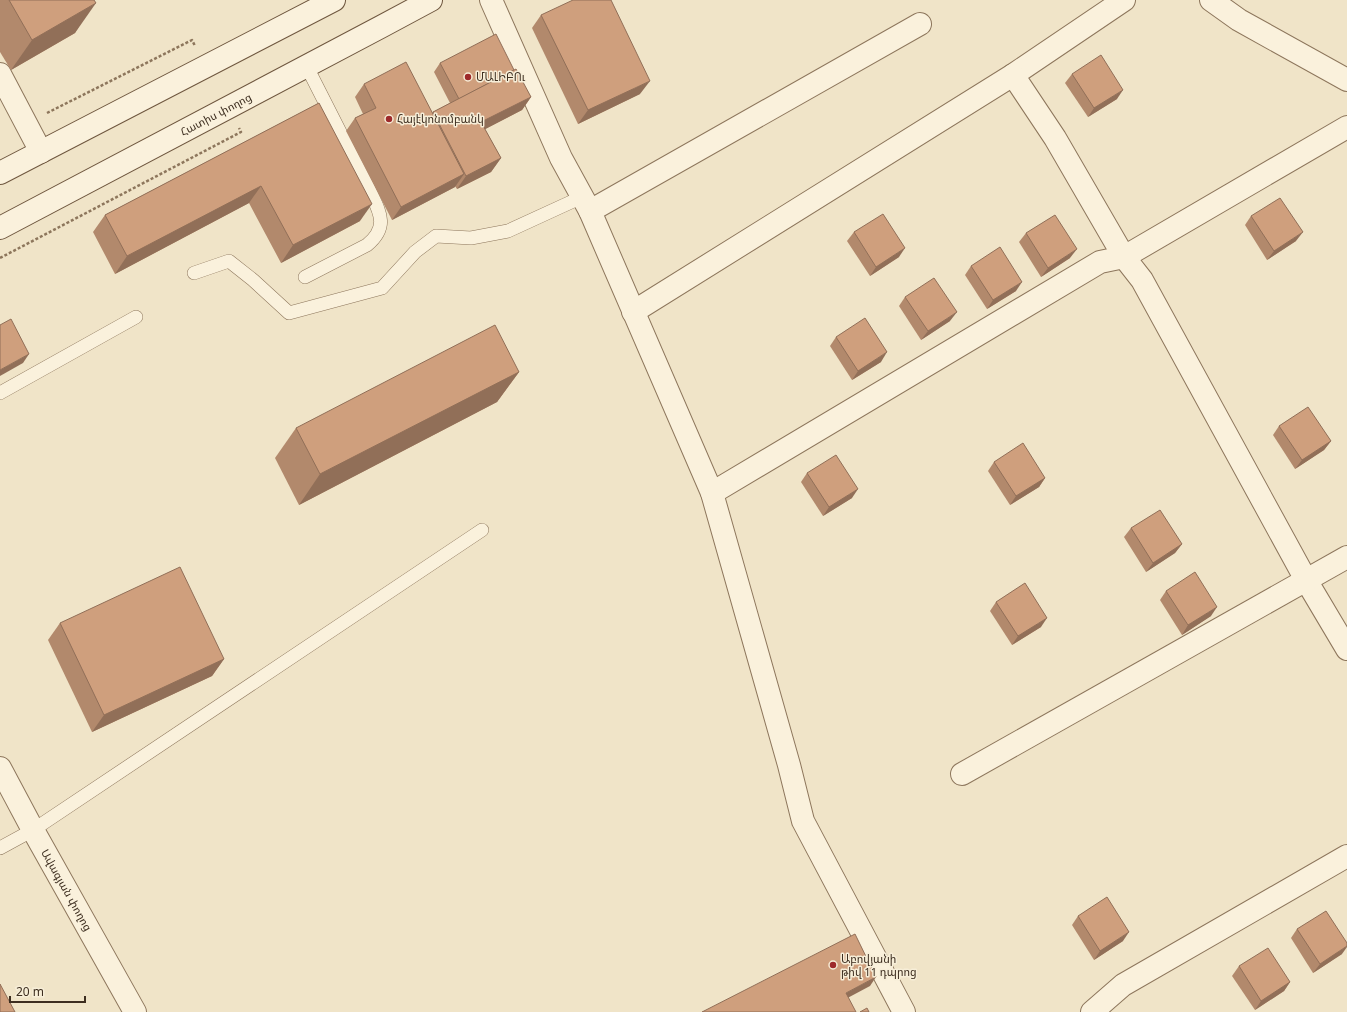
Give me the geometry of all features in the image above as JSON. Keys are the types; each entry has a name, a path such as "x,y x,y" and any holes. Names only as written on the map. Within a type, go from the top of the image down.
{"street":[{"path":"0,173 334,0"},
{"name":"Հատիս փողոց","path":"0,228 307,67 431,0"},
{"path":"491,0 561,158 586,204 712,493 789,765 803,821 904,1012"},
{"path":"633,312 1013,75 1124,0"},
{"path":"1211,0 1239,20 1347,80"},
{"path":"586,204 920,24"},
{"path":"0,74 41,152"},
{"path":"1013,75 1055,138 1124,257 1142,280 1306,580 1347,649"},
{"path":"712,493 1100,262 1124,257 1347,127"},
{"path":"962,774 1347,557"},
{"name":"Ավագյան փողոց","path":"0,768 135,1012"},
{"path":"1092,1012 1123,985 1347,856"}],"lane":[{"path":"305,277 367,245 374,239 381,225 378,209 369,189 307,67"},
{"path":"194,273 229,261 289,313 382,288 415,252 436,236 471,238 508,231 586,204"},
{"path":"0,393 136,317"},
{"path":"0,848 33,830 482,530"}],"path":[{"path":"26,124 192,40"},
{"path":"0,258 241,132"}],"building":[{"path":"9,0 94,0 96,3 32,40"},
{"path":"573,0 611,0 650,81 588,110 541,15"},
{"path":"496,34 514,70 459,99 440,63"},
{"path":"1101,55 1123,90 1094,108 1072,74"},
{"path":"406,62 464,174 401,207 355,118 376,108 364,84"},
{"path":"516,69 531,97 481,122 501,158 466,176 433,112"},
{"path":"319,103 372,204 293,245 261,186 127,256 105,215"},
{"path":"1280,198 1303,232 1274,251 1251,216"},
{"path":"883,214 905,248 876,267 854,232"},
{"path":"1055,215 1077,249 1048,268 1026,233"},
{"path":"1000,247 1022,282 993,300 971,266"},
{"path":"934,278 957,312 928,331 905,297"},
{"path":"865,318 887,352 858,371 836,337"},
{"path":"11,319 29,354 0,370 0,325"},
{"path":"495,325 519,372 320,474 296,428"},
{"path":"1308,407 1331,441 1302,460 1279,426"},
{"path":"1023,443 1045,478 1016,496 994,462"},
{"path":"836,455 858,489 829,507 807,473"},
{"path":"1160,510 1182,544 1153,563 1131,528"},
{"path":"180,567 224,659 104,715 60,623"},
{"path":"1195,572 1217,607 1188,625 1166,591"},
{"path":"1025,583 1047,618 1018,636 996,602"},
{"path":"1107,897 1129,932 1100,951 1078,916"},
{"path":"1326,911 1347,943 1347,946 1320,964 1297,929"},
{"name":"Աբովյանի թիվ 11 դպրոց","path":"855,934 876,977 846,993 856,1012 702,1012"},
{"path":"1268,948 1290,982 1261,1001 1239,966"},
{"path":"0,984 15,1012 0,1012"},
{"path":"867,1008 869,1012 860,1012"}],"place":[{"name":"ՄԱԼԻԲՈւ","path":"468,77"},
{"name":"Հայէկոնոմբանկ","path":"389,119"},
{"name":"Աբովյանի թիվ 11 դպրոց","path":"833,965"}]}
